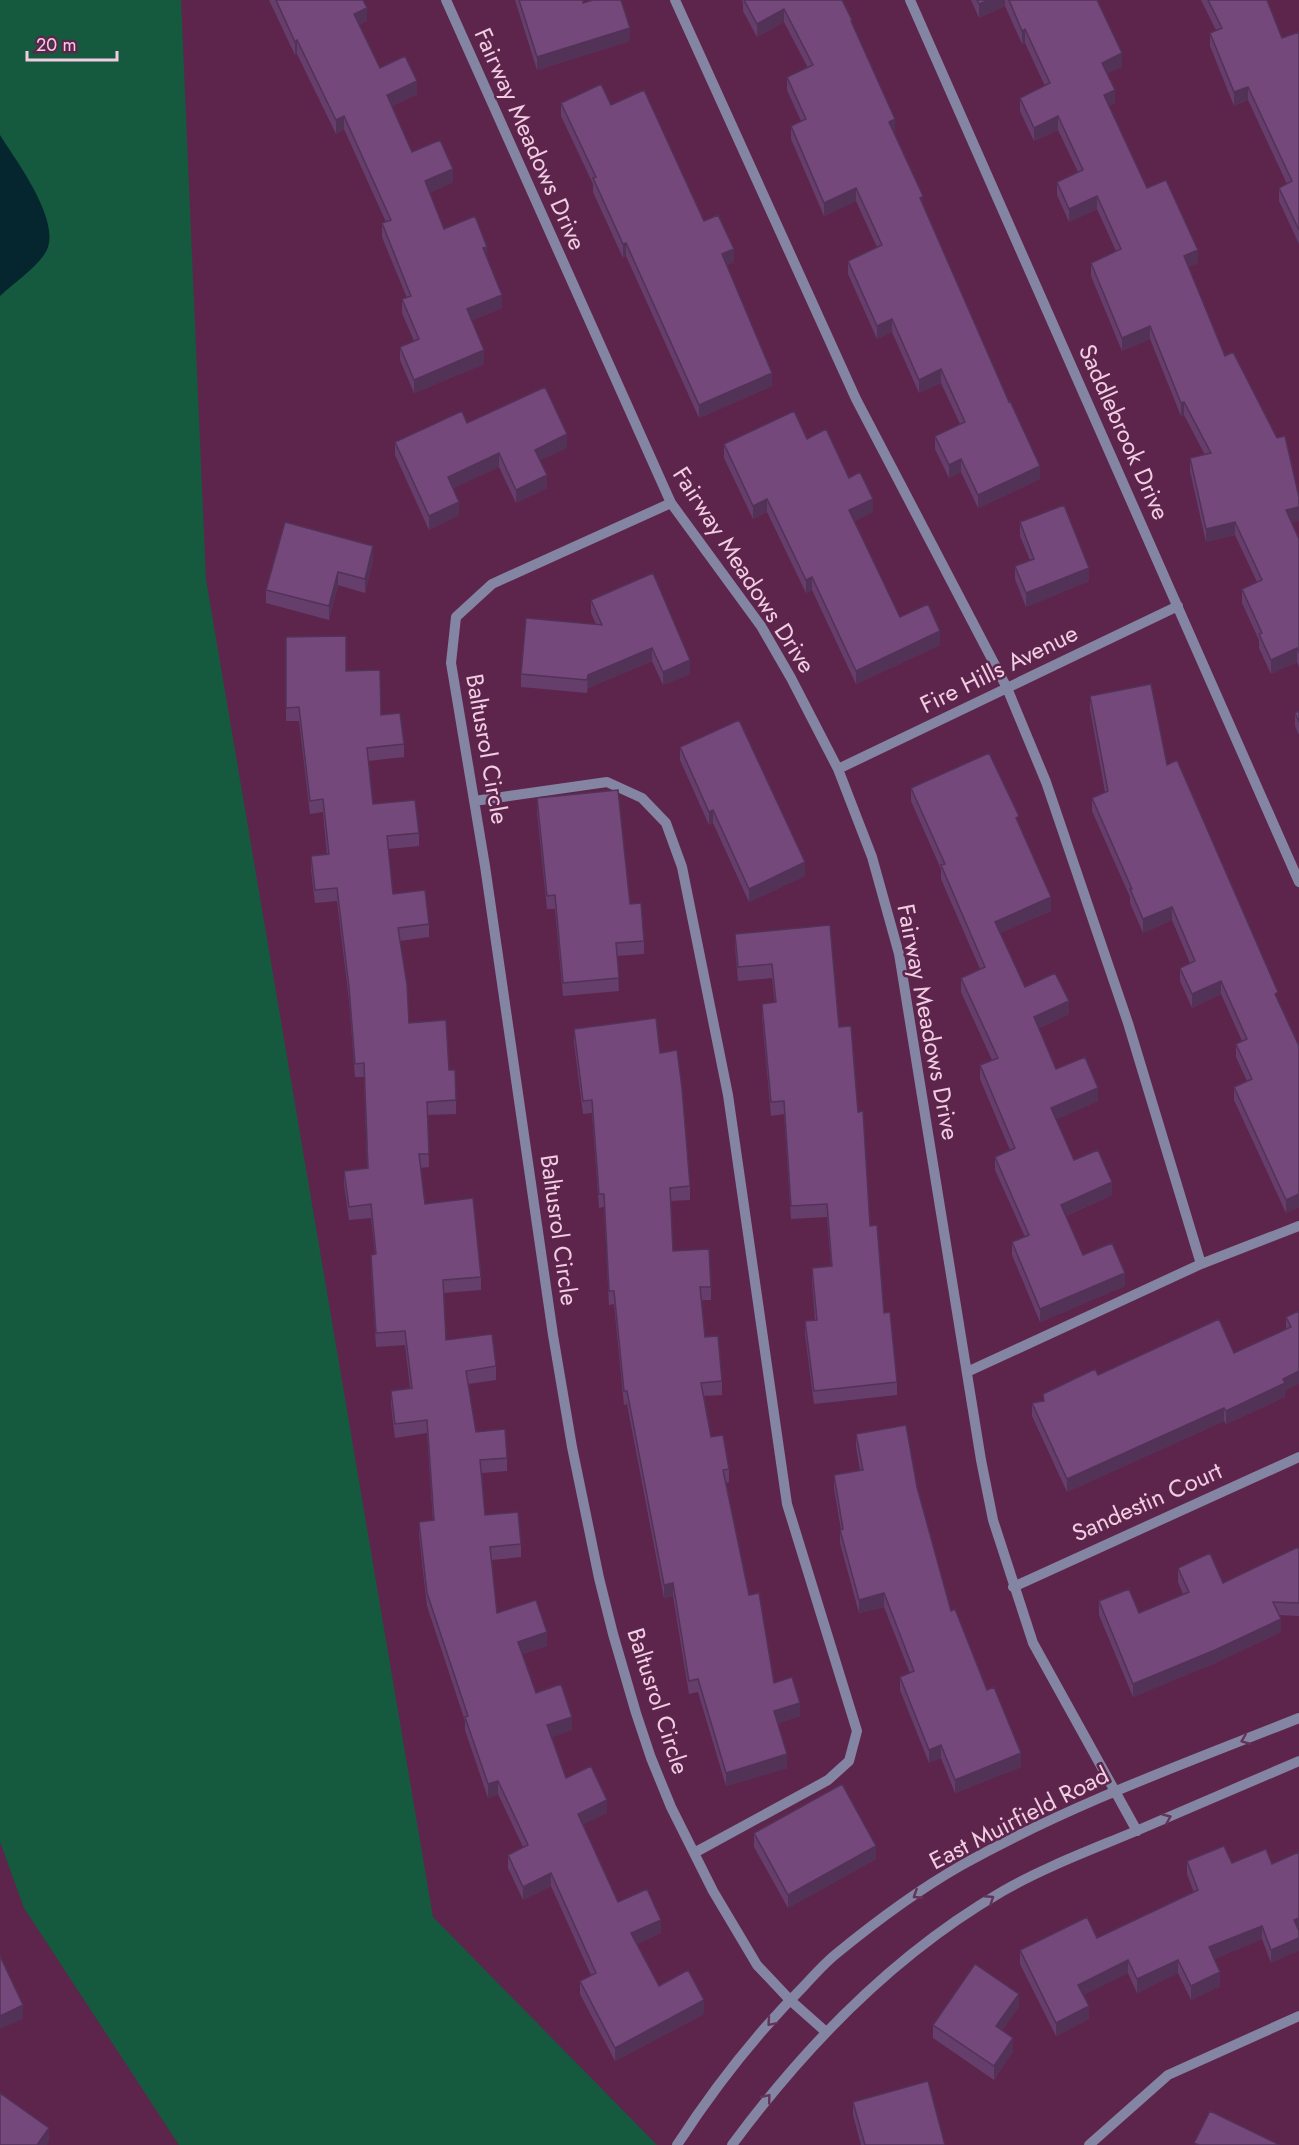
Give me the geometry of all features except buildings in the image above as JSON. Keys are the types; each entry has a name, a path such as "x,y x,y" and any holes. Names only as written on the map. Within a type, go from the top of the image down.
{"street":[{"name":"Fairway Meadows Drive","path":"446,0 671,503 761,626 791,678 838,769 872,857 899,954 993,1520 1033,1643 1137,1831"},
{"path":"675,0 856,399 1007,688 1046,782 1128,1023 1201,1264"},
{"name":"Saddlebrook Drive","path":"910,0 1299,882"},
{"name":"Baltusrol Circle","path":"671,503 492,584 456,618 451,663 474,801 553,1335 572,1447 599,1578 616,1645 643,1736 671,1807 713,1891 757,1965 790,2000 826,2032"},
{"name":"Fire Hills Avenue","path":"838,769 1178,606"},
{"path":"474,801 607,782 642,798 666,823 682,867 728,1095 787,1504 857,1731 849,1761 828,1780 694,1853"},
{"path":"967,1372 1201,1264 1299,1226"},
{"name":"Sandestin Court","path":"1013,1587 1299,1457"},
{"name":"East Muirfield Road","path":"676,2145 703,2104 753,2041 790,2000 834,1955 893,1911 962,1866 1051,1821 1116,1791 1299,1718"},
{"path":"732,2145 787,2073 892,1969 1003,1890 1071,1858 1299,1761"},
{"path":"1089,2145 1168,2075 1299,2016"}],"green space":[{"path":"0,0 181,0 206,579 433,1917 657,2145 179,2145 24,1908 0,1842"}],"water":[{"path":"0,135 27,177 44,211 49,228 49,243 40,260 0,296"}]}
